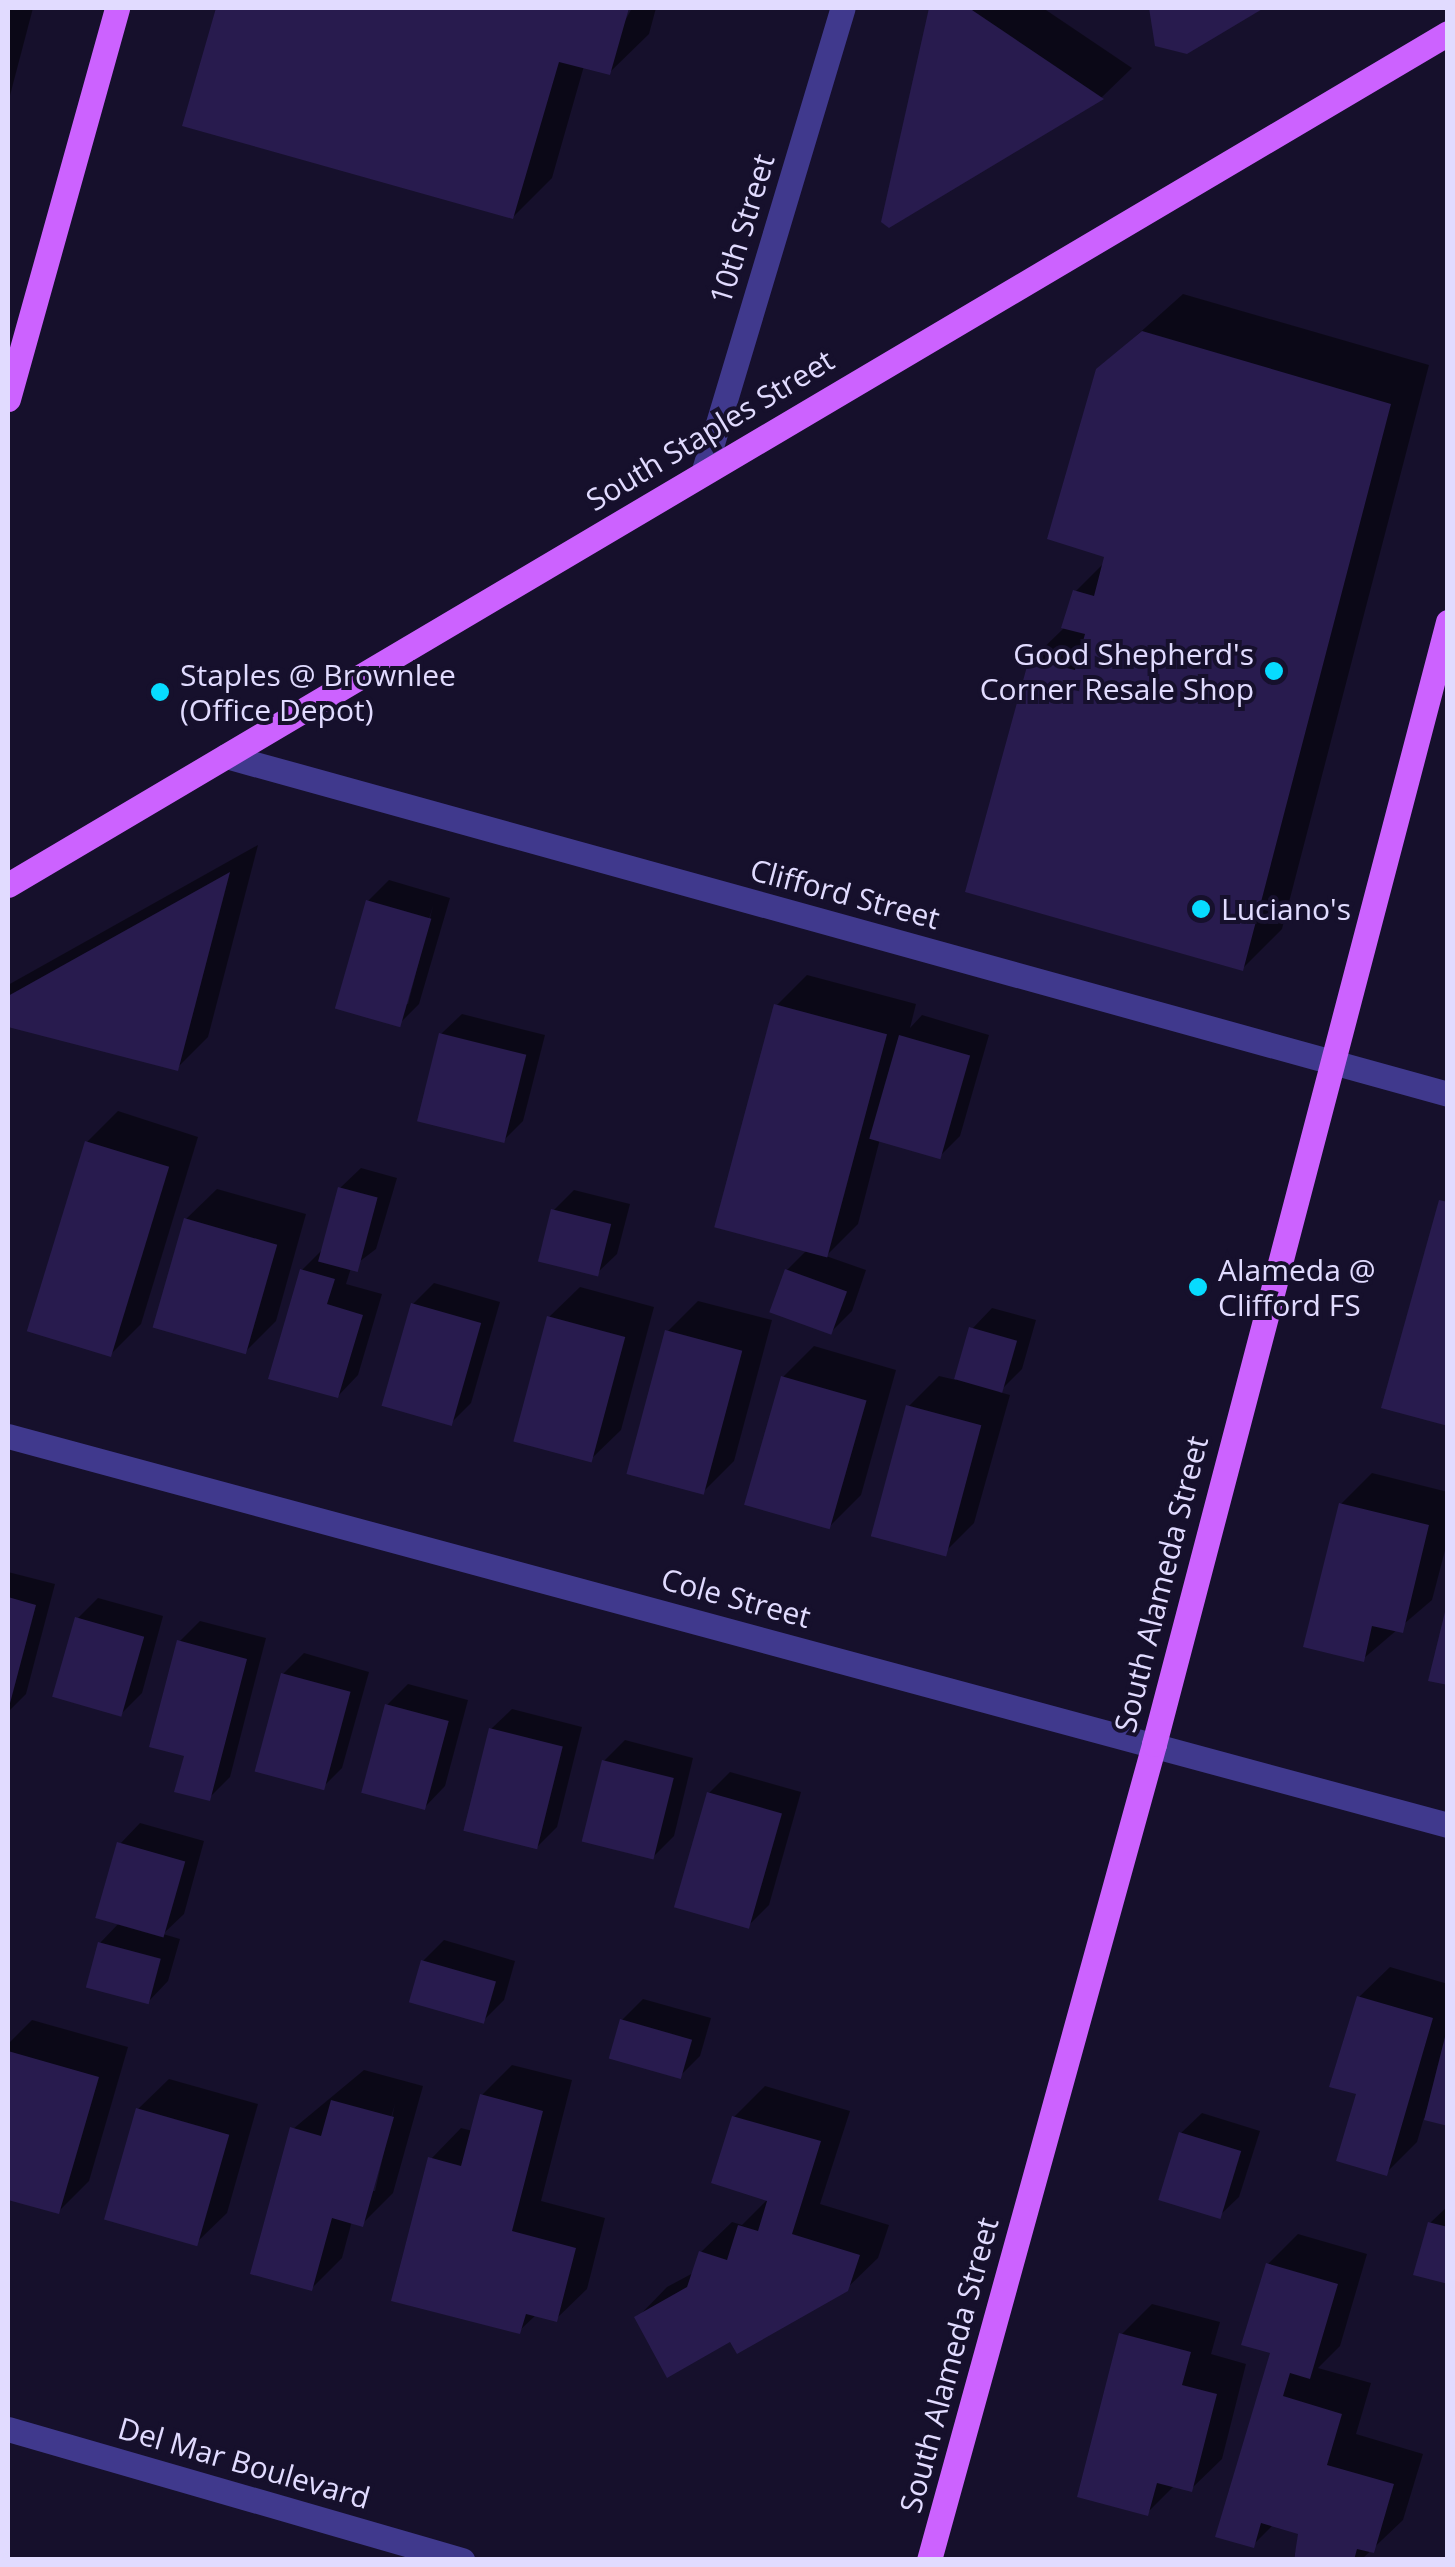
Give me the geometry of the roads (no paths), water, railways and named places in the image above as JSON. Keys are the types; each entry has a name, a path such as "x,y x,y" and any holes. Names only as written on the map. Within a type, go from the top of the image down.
{"main road":[{"path":"8,399 117,8"},
{"name":"South Staples Street","path":"8,885 704,470 1448,34"},
{"name":"South Alameda Street","path":"929,2560 1154,1744 1328,1061 1448,622"}],"street":[{"name":"10th Street","path":"704,470 844,8"},
{"name":"Clifford Street","path":"226,756 1448,1094"},
{"name":"Cole Street","path":"8,1436 1448,1825"},
{"name":"Del Mar Boulevard","path":"8,2428 462,2560"}],"place":[{"name":"Good Shepherd's Corner Resale Shop","path":"1274,671"},
{"name":"Staples @ Brownlee (Office Depot)","path":"160,692"},
{"name":"Luciano's","path":"1201,909"},
{"name":"Alameda @ Clifford FS","path":"1198,1287"}]}
